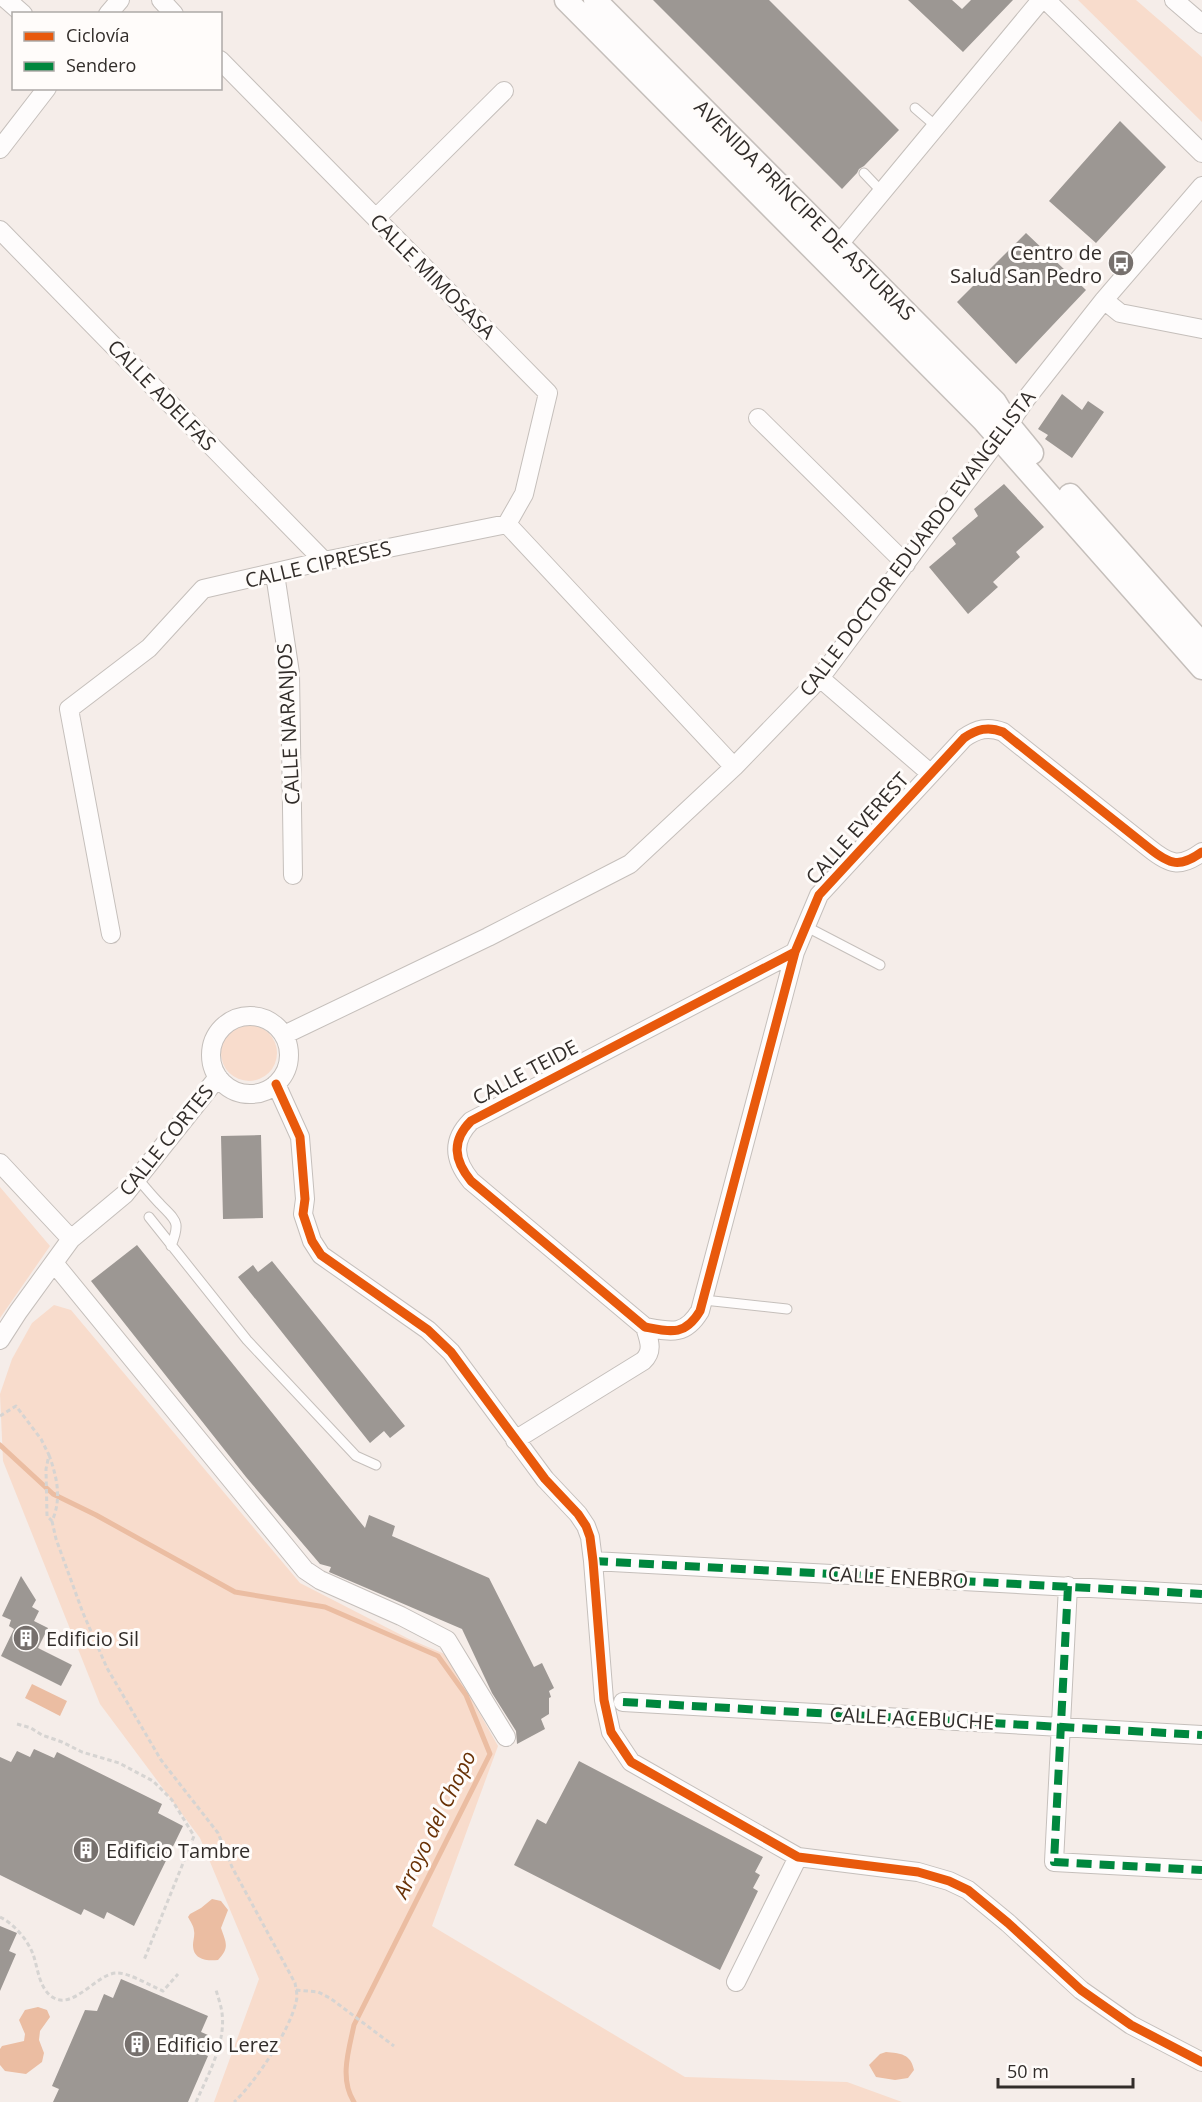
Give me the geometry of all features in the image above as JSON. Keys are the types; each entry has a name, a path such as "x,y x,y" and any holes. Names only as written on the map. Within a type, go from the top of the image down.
{"street":[{"path":"0,8 7,0 21,12"},
{"path":"110,12 120,0"},
{"path":"161,0 172,12"},
{"name":"AVENIDA PRÍNCIPE DE ASTURIAS","path":"566,0 894,329 910,349 1004,431"},
{"name":"AVENIDA PRÍNCIPE DE ASTURIAS","path":"595,0 995,402 1004,431"},
{"path":"839,244 1041,0"},
{"path":"1046,0 1202,153"},
{"path":"1174,0 1202,24"},
{"name":"CALLE MIMOSASA","path":"222,62 548,393 524,494 507,524"},
{"path":"0,149 45,90"},
{"path":"376,218 504,91"},
{"name":"CALLE DOCTOR EDUARDO EVANGELISTA","path":"284,1035 488,937 630,864 734,767 820,678 1026,399 1104,300 1202,186"},
{"name":"CALLE ADELFAS","path":"0,230 324,561"},
{"path":"1104,300 1120,313 1202,329"},
{"path":"758,418 906,564"},
{"path":"1004,431 1202,644"},
{"path":"1004,431 1108,565 1202,668"},
{"path":"507,524 734,767"},
{"name":"CALLE CIPRESES","path":"111,934 69,709 149,648 203,589 324,561 507,524"},
{"name":"CALLE NARANJOS","path":"275,574 290,673 293,875"},
{"path":"820,678 930,773"},
{"name":"CALLE EVEREST","path":"645,1327 679,1331 693,1322 704,1299 795,952 819,895 964,738 981,729 994,728 1003,732 1159,856 1178,864 1188,862 1202,852"},
{"name":"CALLE TEIDE","path":"645,1327 471,1181 461,1168 457,1156 457,1143 463,1128 471,1121 795,952"},
{"path":"256,1016 267,1019 284,1035 289,1055 287,1066 276,1084 265,1091 252,1094 239,1092 227,1087 218,1077 210,1056 212,1044 216,1034 233,1019 256,1016"},
{"name":"CALLE CORTES","path":"0,1340 18,1311 71,1239 125,1194 218,1077"},
{"path":"276,1084 300,1137 305,1199 303,1214 312,1241 321,1255 428,1330 451,1352 545,1479 578,1514 586,1526 593,1561 604,1700 611,1732 631,1762 798,1857 918,1872 949,1881 968,1890 1081,1990 1131,2025 1202,2062"},
{"path":"0,1163 71,1239"},
{"path":"54,1263 305,1570 320,1580 401,1616 447,1640 506,1737"},
{"path":"515,1440 643,1361 650,1351 645,1327"},
{"name":"CALLE ENEBRO","path":"593,1561 1202,1594"},
{"path":"1068,1586 1054,1862 1202,1870"},
{"name":"CALLE ACEBUCHE","path":"623,1702 1202,1735"},
{"path":"736,1982 798,1857"}],"lane":[{"path":"915,108 937,127"},
{"path":"864,173 882,192"},
{"path":"805,926 880,965"},
{"path":"137,1178 172,1215 176,1226 171,1246"},
{"path":"149,1217 255,1348 356,1456 376,1465"},
{"path":"704,1299 786,1309"}],"path":[{"path":"0,1416 16,1406 41,1439 49,1455 58,1483 56,1511 52,1521"},
{"path":"49,1455 46,1469 47,1516 52,1521 56,1539 83,1613 107,1668 160,1760 218,1833 232,1867 295,1983 297,2000 289,2023 266,2062 243,2094 234,2102"},
{"path":"17,1724 31,1728 82,1752 119,1762 153,1781 171,1800 194,1836 144,1960"},
{"path":"0,1917 11,1922 32,1951 44,1989 57,2000 65,2000 82,1993 111,1974 122,1974 163,1991 178,1974"},
{"path":"196,2102 217,2054 222,2013 216,1990"},
{"path":"296,1990 318,1992 394,2046"}],"shaded area":[{"path":"1078,0 1136,0 1202,57 1202,122"},
{"path":"249,1025 260,1027 269,1033 275,1042 277,1053 275,1064 269,1073 260,1079 249,1081 238,1079 229,1073 223,1064 221,1053 223,1042 229,1033 238,1027"},
{"path":"0,1187 50,1246 0,1318"},
{"path":"54,1305 71,1310 300,1583 409,1639 447,1655 498,1746 432,1926 685,2077 847,2082 902,2102 214,2102 259,1979 200,1838 100,1704 3,1461 0,1394 12,1359 32,1323"},
{"path":"32,1684 67,1701 60,1716 25,1698"},
{"path":"212,1899 221,1901 228,1910 221,1928 226,1948 218,1960 205,1960 195,1954 194,1929 188,1917"},
{"path":"38,2007 47,2010 50,2017 40,2031 39,2040 44,2053 42,2062 26,2074 5,2071 0,2065 0,2049 2,2046 24,2041 25,2034 19,2020 25,2010"},
{"path":"886,2052 908,2058 914,2070 908,2078 895,2080 876,2077 869,2065 880,2054"}],"building":[{"path":"653,0 769,0 899,130 842,189"},
{"path":"908,0 952,0 962,9 971,0 1013,0 963,52"},
{"path":"1120,121 1166,167 1096,243 1049,201"},
{"path":"1026,233 1086,290 1016,364 957,302"},
{"path":"1062,394 1082,410 1088,401 1104,412 1072,458 1045,439 1048,435 1038,429"},
{"path":"1004,484 1044,527 1016,552 1020,557 993,582 998,587 968,614 929,567 956,544 952,538 978,516 974,509"},
{"path":"261,1135 263,1218 223,1219 221,1136"},
{"path":"137,1245 365,1528 369,1515 395,1526 392,1536 489,1578 534,1667 542,1663 554,1688 549,1691 551,1697 549,1698 549,1714 541,1719 545,1729 517,1744 516,1731 492,1693 462,1629 329,1572 331,1567 320,1564 246,1477 91,1281"},
{"path":"272,1261 405,1426 390,1438 384,1431 370,1443 238,1277 253,1265 258,1272"},
{"name":"Edificio Sil","path":"21,1576 36,1600 32,1607 39,1611 34,1621 48,1628 38,1648 72,1665 61,1686 1,1656 14,1629 9,1626 11,1620 2,1616"},
{"name":"Edificio Tambre","path":"34,1749 54,1758 57,1752 162,1804 158,1813 183,1826 134,1926 107,1912 104,1919 84,1909 81,1915 0,1875 0,1757 11,1762 17,1751 30,1757"},
{"path":"579,1761 763,1857 755,1872 760,1875 753,1888 758,1891 720,1970 514,1865 537,1819 546,1824"},
{"path":"0,1926 17,1933 9,1951 16,1954 0,1991"},
{"name":"Edificio Lerez","path":"121,1979 208,2016 201,2032 208,2035 201,2053 208,2056 188,2102 53,2102 59,2089 52,2086 85,2010 97,2011 104,1994 113,1998"}],"waterway":[{"name":"Arroyo del Chopo","path":"0,1445 53,1494 96,1515 235,1592 325,1607 438,1656 466,1695 490,1754 354,2025 346,2064 347,2084 354,2102"}],"marked path":[{"path":"593,1561 1202,1594"},
{"path":"1068,1586 1054,1862 1202,1870"},
{"path":"623,1702 1202,1735"}],"cycle path":[{"path":"795,952 471,1121 460,1136 458,1158 471,1181 645,1327 677,1330 689,1325 700,1311 795,952 819,895 964,738 983,729 1003,732 1149,848 1169,861 1187,861 1202,852"},
{"path":"276,1084 300,1137 305,1199 303,1214 312,1241 321,1255 428,1330 451,1352 545,1479 578,1514 586,1526 593,1561 604,1700 611,1732 631,1762 798,1857 918,1872 949,1881 968,1890 1081,1990 1131,2025 1202,2062"}],"place":[{"name":"Centro de Salud San Pedro","path":"1121,263"},
{"name":"Edificio Sil","path":"26,1638"},
{"name":"Edificio Tambre","path":"86,1850"},
{"name":"Edificio Lerez","path":"137,2044"}]}
